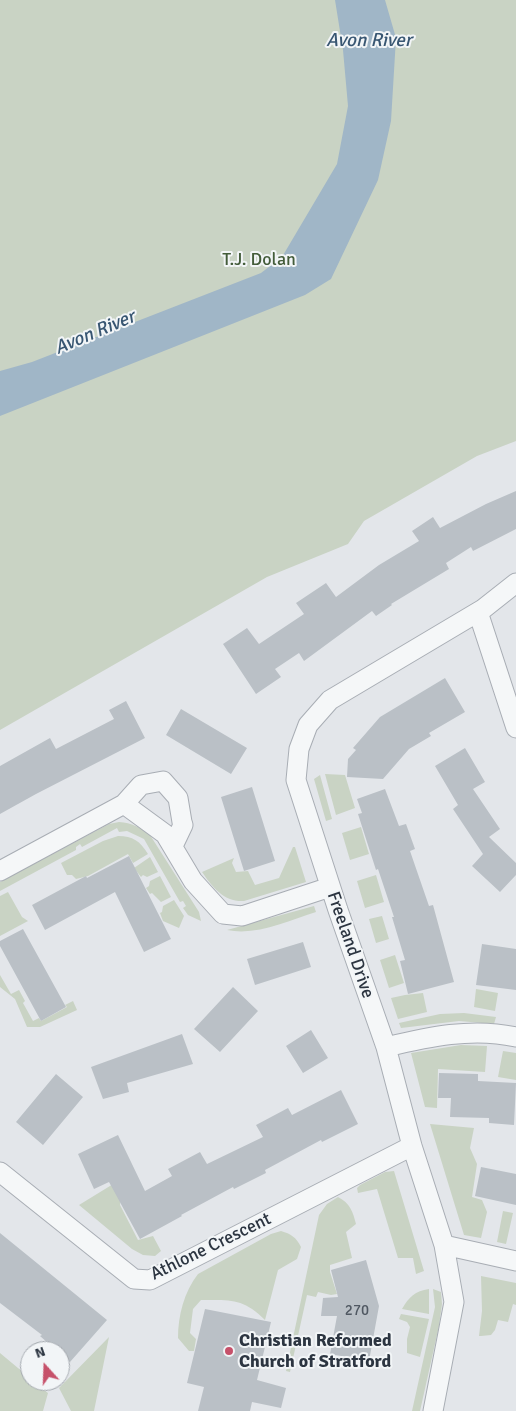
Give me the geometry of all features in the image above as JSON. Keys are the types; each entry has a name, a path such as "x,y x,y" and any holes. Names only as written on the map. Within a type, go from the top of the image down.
{"street":[{"name":"Freeland Drive","path":"433,1411 454,1302 444,1246 412,1146 386,1047 330,887 296,780 299,749 308,725 330,700 478,612 516,583"},
{"path":"478,612 516,728"},
{"path":"0,871 124,804 141,785 163,781 178,798 183,825 173,846"},
{"path":"124,804 165,834 193,881 223,914 242,916 330,887"},
{"path":"386,1047 426,1037 449,1034 496,1033 516,1036"},
{"name":"Athlone Crescent","path":"0,1172 134,1279 150,1280 412,1146"},
{"path":"444,1246 516,1261"}],"green space":[{"name":"T.J. Dolan","path":"0,0 516,0 516,441 477,456 364,521 348,544 267,577 0,730"},
{"path":"325,774 345,775 355,808 336,815"},
{"path":"320,775 332,819 326,821 314,779"},
{"path":"119,822 136,826 150,835 199,912 201,921 188,915 183,908 186,906 183,901 180,902 144,839 127,831 119,832 117,828 82,847 80,844 76,847 76,850 0,891 0,882 109,824"},
{"path":"361,827 369,854 350,860 342,833"},
{"path":"118,836 136,840 148,854 133,863 128,854 88,876 76,879 72,875 67,875 61,863 103,841"},
{"path":"293,847 295,847 306,882 244,901 231,899 220,893 202,872 234,858 232,863 236,872 248,871 255,885 279,878"},
{"path":"150,857 158,872 147,877 143,875 141,877 134,868"},
{"path":"376,875 384,902 365,908 357,881"},
{"path":"160,876 171,897 161,902 152,893 150,894 146,888 149,886 150,881"},
{"path":"8,892 22,917 28,921 0,936 0,896"},
{"path":"174,900 184,916 179,928 163,921 160,913 163,906"},
{"path":"314,906 316,912 272,927 249,931 227,930"},
{"path":"382,916 389,939 376,943 369,919"},
{"path":"395,955 404,983 389,988 380,960"},
{"path":"0,975 11,994 19,990 25,1001 23,1003 33,1021 39,1018 41,1021 67,1007 65,1005 73,1001 77,1010 40,1027 27,1027 15,999 0,987"},
{"path":"476,989 498,993 495,1011 474,1007"},
{"path":"423,993 427,1012 398,1019 391,998"},
{"path":"464,1013 496,1017 494,1024 459,1021 401,1028 399,1023 440,1014"},
{"path":"461,1045 487,1046 485,1072 438,1069 437,1108 425,1107 411,1053"},
{"path":"503,1051 516,1053 516,1080 498,1077"},
{"path":"430,1124 474,1128 470,1148 477,1164 472,1197 482,1200 487,1212 481,1238 464,1235"},
{"path":"394,1171 424,1271 416,1274 413,1258 398,1258 377,1189 358,1193 357,1188 360,1185 385,1172"},
{"path":"123,1178 120,1205 138,1240 153,1236 161,1251 155,1256 143,1255 132,1249 79,1205"},
{"path":"338,1197 350,1208 356,1224 346,1232 352,1258 330,1265 330,1272 337,1294 331,1295 318,1292 316,1297 307,1295 290,1372 286,1371 319,1215 327,1204"},
{"path":"503,1211 513,1213 506,1244 497,1242"},
{"path":"281,1231 293,1236 301,1247 297,1259 278,1270 265,1320 243,1304 221,1300 201,1300 193,1309 190,1333 196,1339 194,1351 189,1351 178,1338 179,1321 189,1288 198,1274 271,1234"},
{"path":"481,1276 516,1283 516,1305 513,1304 508,1322 498,1320 495,1330 491,1335 479,1336 482,1311"},
{"path":"429,1289 429,1314 402,1309 413,1295"},
{"path":"433,1289 441,1292 442,1304 439,1326 420,1411 412,1411 435,1307"},
{"path":"401,1314 429,1319 420,1357 407,1353 407,1339 410,1327 407,1322 399,1319"},
{"path":"109,1337 94,1411 71,1411 61,1391 70,1391 70,1377"},
{"path":"0,1353 20,1370 20,1391 46,1391 48,1393 43,1411 0,1411"}],"water":[{"name":"Avon River","path":"335,0 385,0 396,38 391,121 378,180 331,279 305,295 0,416 0,371 32,362 261,273 282,257 337,164 348,106 343,50"}],"building":[{"path":"516,491 516,529 473,551 471,547 446,563 449,569 391,604 376,616 372,611 304,661 299,653 275,669 281,677 256,694 223,644 247,628 259,644 304,614 296,603 326,583 336,597 379,565 419,541 412,531 433,517 440,528"},
{"path":"445,678 465,712 429,733 431,736 409,749 383,779 347,777 348,759 356,750 353,748 380,717"},
{"path":"126,701 145,738 0,814 0,766 50,738 56,749 114,719 109,710"},
{"path":"181,709 247,748 231,774 166,735"},
{"path":"465,748 485,782 473,789 500,829 489,837 516,863 516,875 500,892 472,866 483,854 453,809 458,805 435,766"},
{"path":"252,787 275,861 244,871 221,797"},
{"path":"385,789 399,826 406,824 415,849 410,851 429,906 433,905 454,982 408,994 400,961 405,960 392,917 394,917 358,814 362,813 357,799"},
{"path":"129,856 171,939 144,952 115,892 45,930 32,905 86,876 87,878"},
{"path":"23,929 66,1007 41,1021 0,946 0,941"},
{"path":"303,942 311,967 255,985 247,959"},
{"path":"482,944 516,949 516,990 476,985"},
{"path":"233,987 258,1011 220,1052 194,1029"},
{"path":"311,1030 328,1058 303,1073 286,1046"},
{"path":"182,1034 193,1064 127,1083 129,1092 103,1099 91,1067"},
{"path":"439,1073 478,1074 478,1081 516,1083 514,1125 489,1123 489,1118 450,1117 451,1098 438,1098"},
{"path":"56,1074 83,1097 43,1145 16,1122"},
{"path":"341,1090 358,1124 322,1142 321,1140 265,1170 266,1173 234,1189 233,1187 140,1239 109,1182 94,1189 78,1154 118,1135 145,1191 172,1176 168,1169 200,1152 207,1164 263,1137 256,1125 288,1108 292,1115"},
{"path":"481,1167 516,1174 516,1205 475,1196"},
{"path":"0,1233 107,1320 70,1362 70,1341 46,1341 40,1336 42,1335 0,1303"},
{"path":"366,1260 379,1306 369,1361 330,1354 337,1316 321,1316 323,1298 338,1297 331,1270"},
{"name":"Christian Reformed Church of Stratford","path":"205,1309 271,1322 257,1380 286,1388 281,1408 252,1402 250,1411 198,1411 204,1387 187,1383"}],"place":[{"name":"Christian Reformed Church of Stratford","path":"229,1351"}]}
